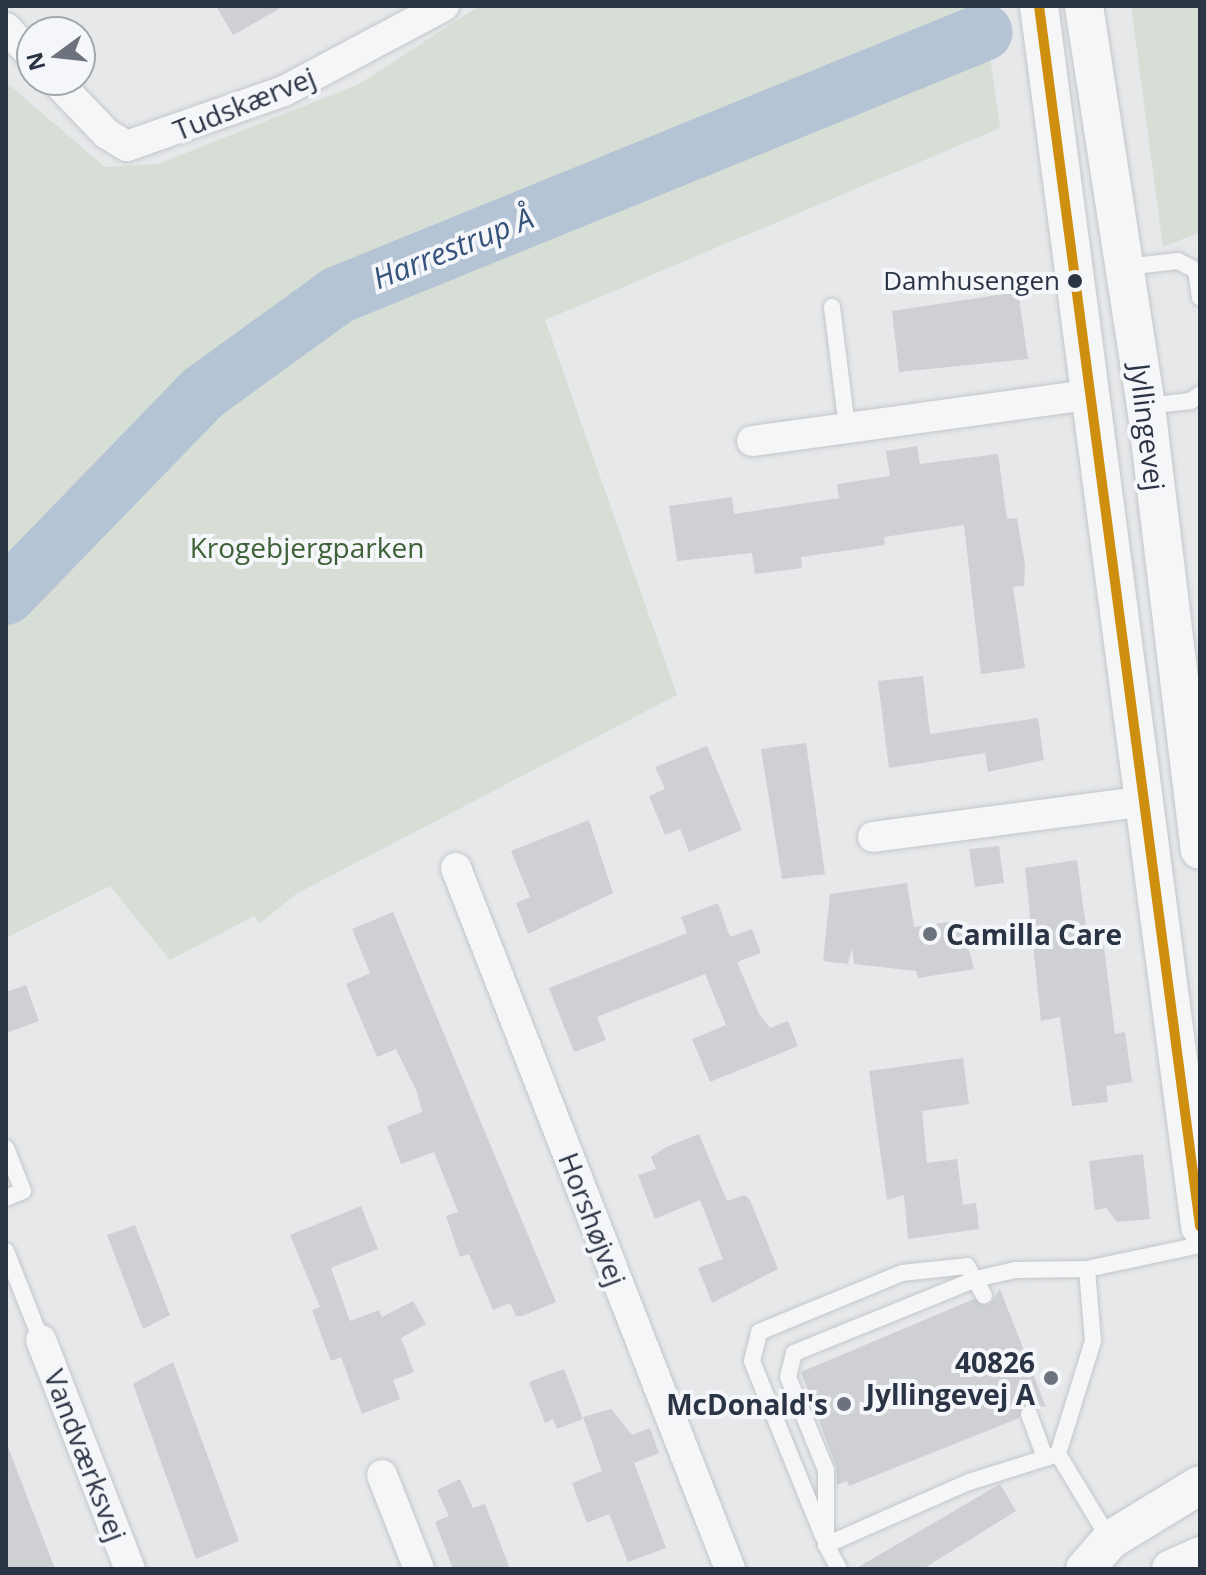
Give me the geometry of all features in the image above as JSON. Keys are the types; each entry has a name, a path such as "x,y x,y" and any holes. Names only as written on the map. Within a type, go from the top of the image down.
{"street":[{"name":"Tudskærvej","path":"70,96 107,134 127,146 284,91 444,6"},
{"name":"Jyllingevej","path":"1039,6 1148,801 1200,1226"},
{"name":"Jyllingevej","path":"1084,6 1146,406 1200,850"},
{"name":"Jyllingevej","path":"752,441 1090,395"},
{"path":"873,837 1148,801"},
{"name":"Horshøjvej","path":"456,868 730,1569"},
{"name":"Vandværksvej","path":"41,1340 130,1569"},
{"path":"382,1475 419,1569"},
{"path":"1085,1569 1110,1540 1200,1485"},
{"path":"1171,1569 1200,1556"}],"lane":[{"path":"1126,267 1178,261 1196,270 1200,298"},
{"path":"832,307 847,427"},
{"path":"1146,406 1191,401 1200,394"},
{"path":"6,1148 23,1191 6,1198"},
{"path":"826,1545 826,1470 788,1377 794,1353 976,1279 1014,1270 1087,1269 1200,1245"},
{"path":"6,1251 41,1340"},
{"path":"839,1569 826,1545 762,1388 751,1349 768,1325 902,1273 967,1266 984,1295"},
{"path":"826,1545 1051,1455 1093,1341 1087,1269"},
{"path":"1029,1414 1051,1455 1110,1540"}],"green space":[{"name":"Krogebjergparken","path":"479,6 983,6 1000,128 545,320 677,695 296,894 260,923 254,916 170,960 110,886 6,938 6,82 16,91 16,96 22,96 105,167 158,164 359,84"},
{"path":"1131,6 1200,6 1200,232 1163,247"}],"building":[{"path":"216,6 284,6 233,35"},
{"path":"1018,292 1028,359 899,372 892,311"},
{"path":"917,446 920,464 998,454 1007,519 1017,518 1025,565 1024,586 1013,587 1025,668 981,674 964,525 884,537 885,545 801,557 802,568 755,574 752,553 677,561 669,506 732,497 734,514 839,498 837,484 890,476 886,451"},
{"path":"923,676 930,734 1038,718 1044,760 988,772 985,753 889,768 878,681"},
{"path":"806,743 825,874 782,879 761,749"},
{"path":"707,746 742,830 689,852 680,829 665,835 649,796 665,789 655,767"},
{"path":"589,820 613,893 528,934 516,903 530,897 511,851"},
{"path":"999,846 1004,883 975,887 969,849"},
{"path":"1077,860 1088,942 1103,940 1115,1034 1125,1032 1132,1082 1106,1086 1108,1102 1072,1106 1060,1017 1041,1021 1025,868"},
{"path":"907,883 914,927 961,920 974,969 918,978 916,971 854,964 852,948 848,964 823,961 830,894"},
{"path":"718,903 730,937 752,929 761,953 737,962 759,1014 770,1028 788,1021 798,1046 710,1082 692,1039 726,1025 705,974 597,1017 606,1040 574,1052 549,988 687,933 681,917"},
{"path":"393,912 556,1302 522,1316 516,1316 510,1303 493,1310 469,1254 460,1257 446,1216 458,1212 434,1152 401,1164 387,1126 422,1112 417,1092 396,1049 377,1057 346,984 370,973 352,929"},
{"path":"26,985 39,1021 6,1033 6,992"},
{"path":"963,1058 969,1104 922,1111 927,1163 957,1159 963,1205 976,1203 979,1229 908,1239 904,1195 887,1200 869,1071"},
{"path":"699,1134 727,1201 745,1195 750,1200 778,1269 712,1303 698,1268 723,1259 700,1200 655,1219 638,1175 656,1169 651,1157 666,1147"},
{"path":"1143,1154 1150,1219 1117,1222 1106,1208 1095,1210 1089,1161"},
{"path":"361,1206 378,1249 331,1268 350,1321 379,1310 382,1317 413,1301 426,1324 401,1338 414,1372 393,1380 400,1399 362,1414 341,1357 331,1361 312,1310 320,1307 290,1235"},
{"path":"135,1225 170,1315 143,1329 107,1235"},
{"path":"1000,1289 1046,1407 1025,1404 1019,1418 849,1486 847,1481 837,1485 836,1466 801,1372 974,1299 989,1305"},
{"path":"173,1362 239,1541 196,1559 133,1384"},
{"path":"564,1369 583,1419 557,1429 553,1419 545,1423 529,1382"},
{"path":"611,1409 632,1435 650,1428 659,1453 634,1463 666,1548 628,1562 609,1514 587,1523 572,1483 602,1471 583,1417"},
{"path":"8,1447 55,1569 6,1569"},
{"path":"460,1479 473,1508 485,1504 510,1569 453,1569 435,1522 449,1516 437,1490"},
{"path":"1000,1484 1016,1511 923,1569 855,1569"}],"waterway":[{"name":"Harrestrup Å","path":"6,596 204,392 338,295 984,32"}],"transit line":[{"path":"1039,6 1200,1226"}],"place":[{"name":"Damhusengen","path":"1075,281"},
{"name":"Camilla Care","path":"930,934"},
{"name":"40826 Jyllingevej A","path":"1051,1378"},
{"name":"McDonald's","path":"844,1404"}]}
